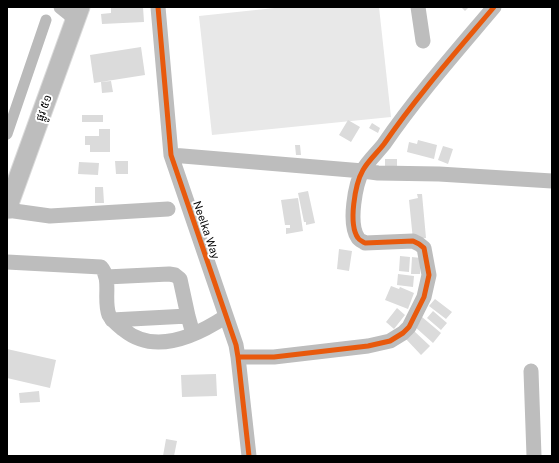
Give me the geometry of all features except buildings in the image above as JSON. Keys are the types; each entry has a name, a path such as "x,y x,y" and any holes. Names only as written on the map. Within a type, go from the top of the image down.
{"main road":[{"name":"ផ្លូវ ៥១","path":"7,210 78,13"}],"street":[{"path":"61,7 78,13"},
{"name":"Neelka Way","path":"158,7 171,155 225,317 236,345 249,456"},
{"path":"418,7 423,41"},
{"path":"238,357 274,357 368,346 390,341 403,333 409,327 424,297 429,275 424,248 413,241 365,243 359,240 355,233 352,221 354,197 363,171 404,115 494,7"},
{"path":"171,155 378,173 440,174 552,181"},
{"path":"7,210 50,216 168,209"},
{"path":"7,262 100,267 106,277 107,303 109,315 112,320 130,335 148,342 172,341 202,331 225,317"},
{"path":"106,277 175,275 180,279 193,334"},
{"path":"112,320 188,316"},
{"path":"531,371 534,456"}],"shaded area":[{"path":"284,7 379,7 391,117 212,135 199,16"}],"waterway":[{"path":"7,134 46,20"}],"cycle path":[{"path":"158,7 171,155 236,345 249,456"},
{"path":"238,357 274,357 368,346 390,341 403,333 409,327 424,297 429,275 424,248 413,241 365,243 359,239 355,232 353,223 357,185 367,163 384,144 423,91 494,7"}]}
